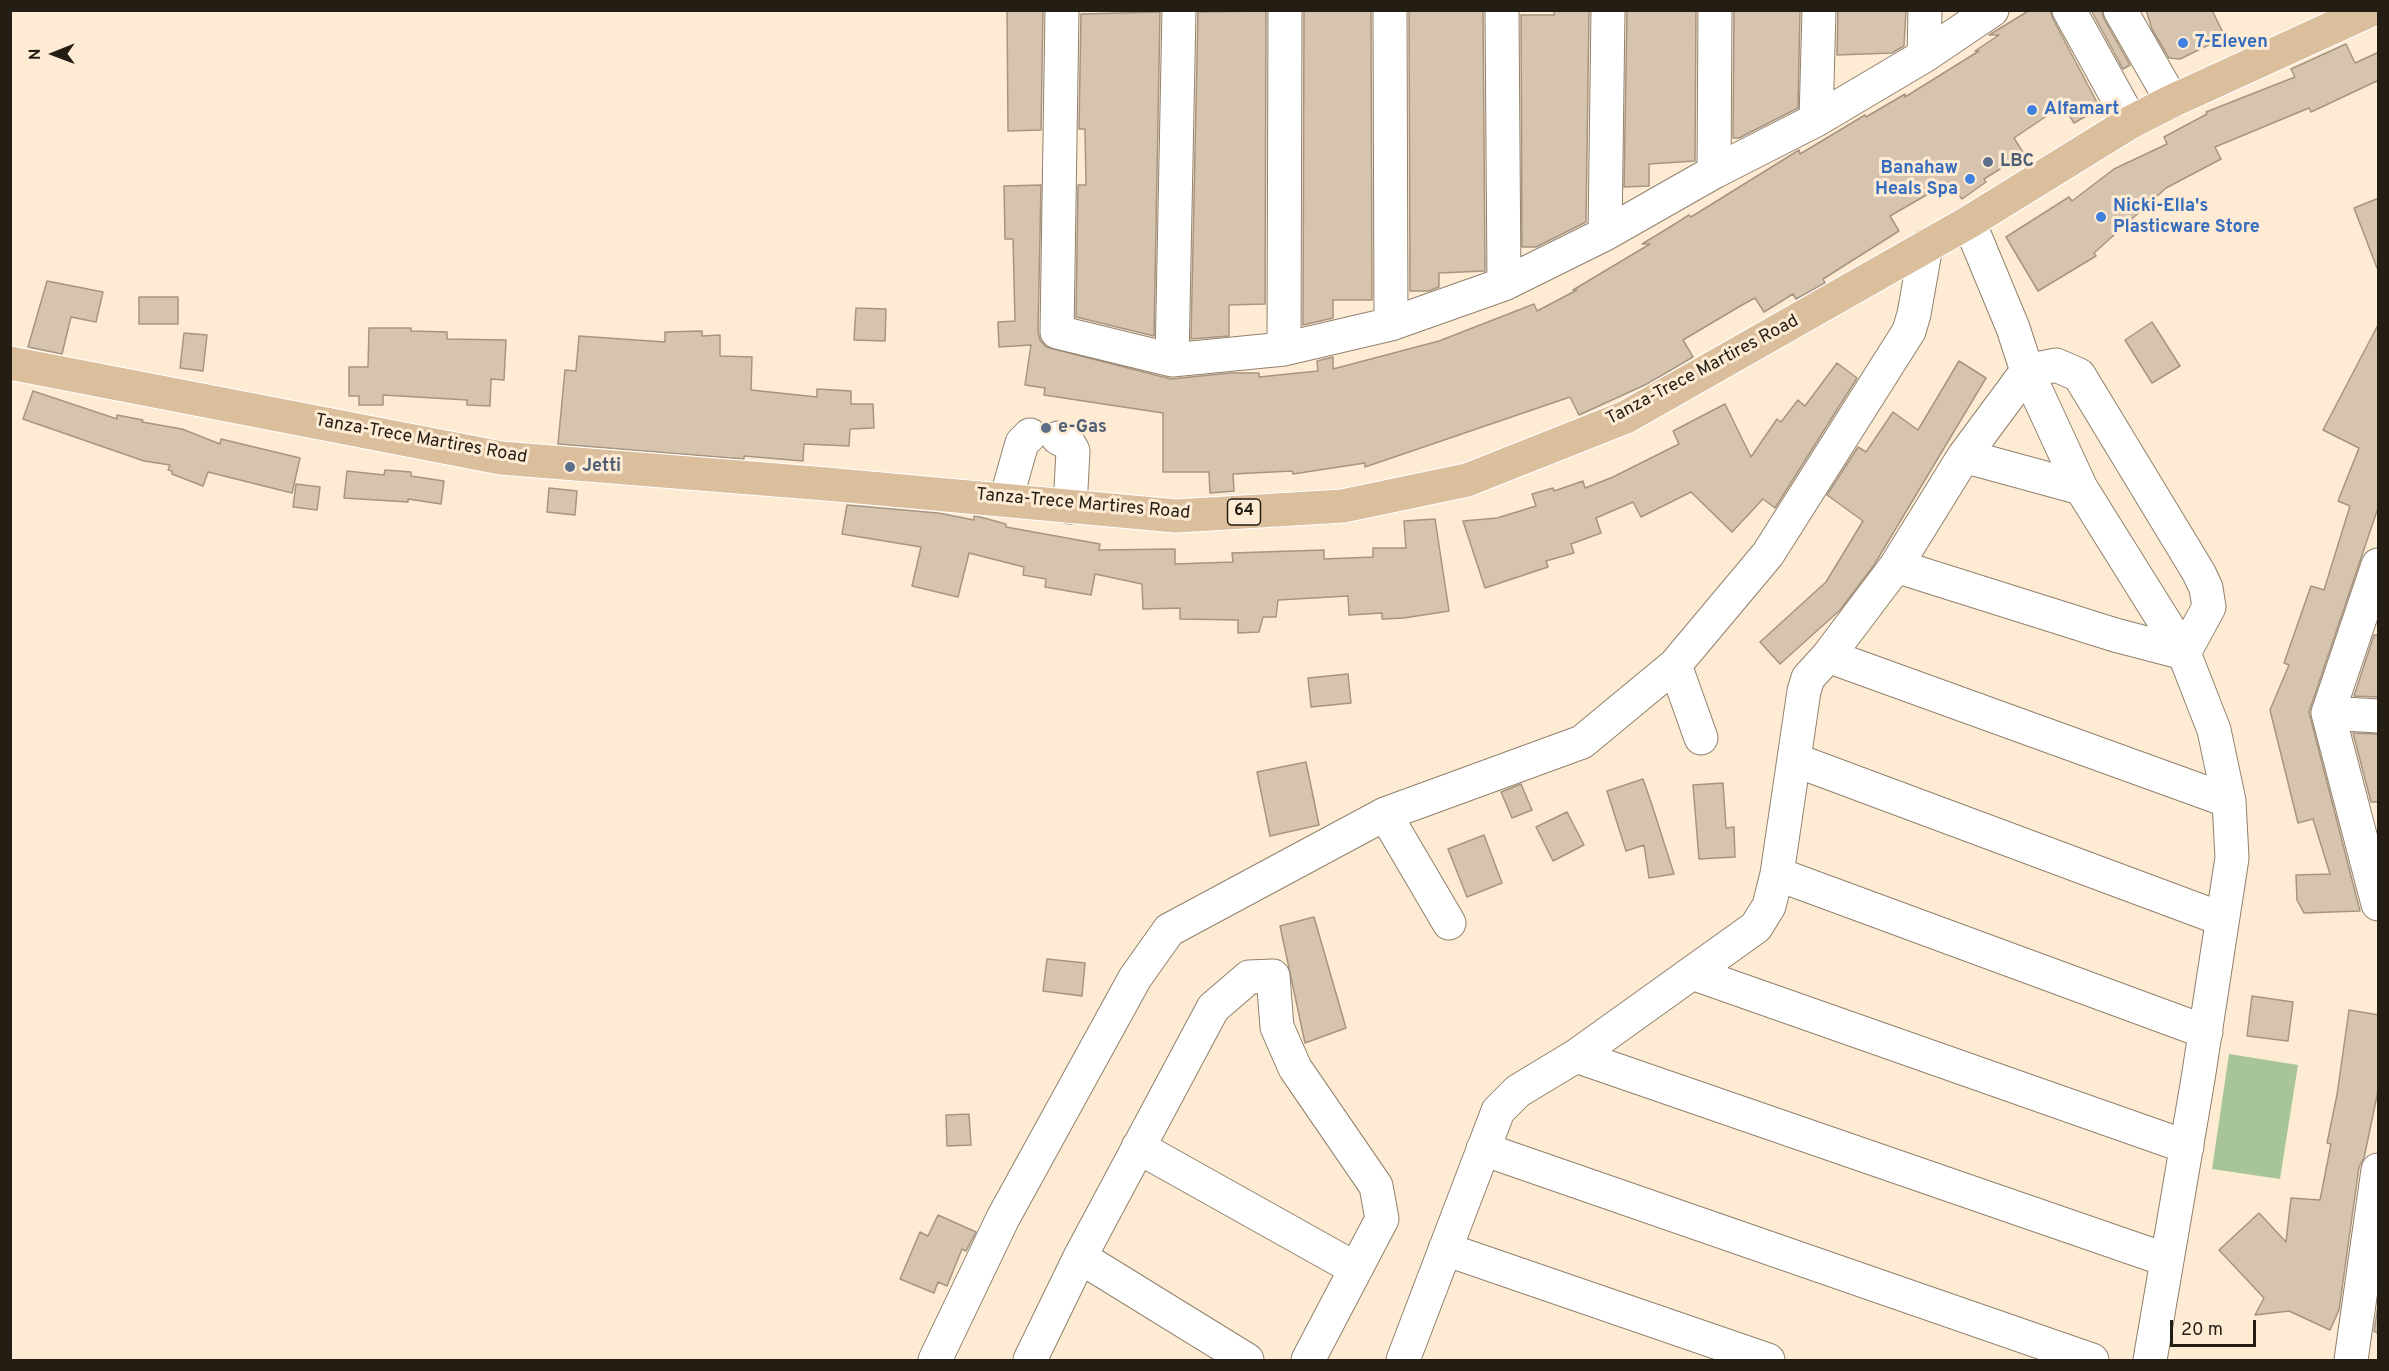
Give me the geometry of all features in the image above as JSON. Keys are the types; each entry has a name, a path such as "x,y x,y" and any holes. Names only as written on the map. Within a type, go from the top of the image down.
{"main road":[{"name":"Tanza-Trece Martires Road","path":"10,363 501,458 1006,499 1176,516 1343,506 1467,480 1626,417 1969,222 2132,122 2172,101 2371,10"}],"street":[{"path":"1062,10 1057,332 1172,360 1284,349 1391,324 1504,284 1605,234 1714,172 1816,120 1924,56 1992,10"},
{"path":"1172,360 1179,10"},
{"path":"1284,349 1285,10"},
{"path":"1390,10 1391,324"},
{"path":"1502,10 1504,284"},
{"path":"1605,234 1608,10"},
{"path":"1714,172 1715,10"},
{"path":"1816,120 1819,10"},
{"path":"1924,56 1925,10"},
{"path":"2069,10 2132,122"},
{"path":"2120,10 2172,101"},
{"path":"1969,222 2013,328 2027,371 2081,488 2184,652 2214,730 2229,801 2232,858 2206,1032 2150,1360"},
{"path":"935,1360 1004,1218 1135,978 1169,930 1385,814 1582,742 1675,665 1768,554 1909,331 1926,246"},
{"path":"1411,1358 1444,1249 1498,1112 1518,1091 1576,1056 1756,927 1769,906 1777,874 1804,691 1808,678 1828,656 1896,566 1964,456 2027,371 2056,365 2079,375 2199,573 2206,588 2209,607 2184,652"},
{"path":"1006,499 1022,443 1044,436 1069,444 1073,451 1070,507"},
{"path":"1964,456 2081,488"},
{"path":"2378,900 2366,808 2328,713 2368,627 2379,565"},
{"path":"1896,566 2115,635 2184,652"},
{"path":"1828,656 2229,801"},
{"path":"1675,665 1701,738"},
{"path":"2328,713 2379,716"},
{"path":"1795,760 2222,919"},
{"path":"1385,814 1449,923"},
{"path":"1777,874 2206,1032"},
{"path":"1692,973 2187,1147"},
{"path":"1030,1360 1080,1257 1213,1008 1249,977 1273,976 1277,1027 1295,1068 1376,1186 1382,1219 1308,1360"},
{"path":"1576,1056 2167,1260"},
{"path":"1138,1147 1356,1269"},
{"path":"1484,1149 2092,1360"},
{"path":"2351,1360 2379,1170"},
{"path":"1444,1249 1768,1360"},
{"path":"1080,1257 1247,1360"}],"green space":[{"path":"2229,1054 2298,1065 2280,1179 2212,1169"}],"building":[{"path":"1007,10 1043,10 1041,130 1008,131"},
{"path":"1304,10 1371,10 1372,300 1333,300 1333,318 1303,325"},
{"path":"1409,10 1483,10 1485,271 1439,273 1439,287 1429,291 1410,291"},
{"path":"1554,10 1589,10 1586,222 1536,247 1522,247 1521,15 1554,15"},
{"path":"1627,10 1696,10 1695,161 1649,164 1649,186 1624,187"},
{"path":"1734,10 1800,10 1798,108 1739,138 1733,138"},
{"path":"1838,10 1906,10 1904,46 1892,53 1837,55"},
{"path":"2030,10 2050,10 2100,108 2074,123 2063,105 2014,138 2024,154 1984,179 1986,182 1962,199 1949,182 1890,216 1899,231 1823,279 1825,283 1796,299 1793,294 1764,312 1755,298 1683,340 1693,357 1647,384 1579,415 1570,397 1365,467 1365,463 1293,474 1292,471 1233,474 1234,491 1210,493 1209,472 1163,472 1163,413 1044,395 1045,388 1025,385 1031,345 999,347 998,322 1015,321 1013,239 1005,239 1004,186 1041,185 1038,332 1040,340 1046,347 1171,379 1230,373 1259,373 1259,377 1318,371 1317,361 1333,357 1333,369 1439,341 1534,304 1537,311 1577,290 1573,290 1650,244 1642,244 1689,215 1691,217 1799,150 1800,154 1865,115 1866,117 1905,94 1905,97 1979,51 1975,51 1999,35 1989,35"},
{"path":"2091,10 2101,10 2130,65 2123,69"},
{"path":"2146,10 2212,10 2225,37 2180,59 2169,58 2152,29"},
{"path":"1266,11 1265,304 1229,305 1229,336 1191,339 1198,12"},
{"path":"1160,12 1154,336 1076,317 1078,185 1086,185 1085,129 1079,129 1081,14"},
{"path":"2346,44 2355,63 2379,52 2379,80 2311,112 2309,108 2215,147 2221,159 2166,188 2094,253 2096,256 2038,291 2006,237 2069,197 2072,201 2114,169 2167,144 2164,137 2207,114 2206,112 2295,77 2291,69"},
{"path":"2379,198 2379,268 2377,268 2354,208"},
{"path":"47,281 103,292 96,322 71,317 62,354 28,347"},
{"path":"139,297 178,297 178,324 139,324"},
{"path":"856,308 886,309 885,341 854,340"},
{"path":"2152,322 2180,366 2152,383 2125,340"},
{"path":"2379,323 2379,505 2309,712 2360,911 2304,913 2297,900 2296,875 2330,874 2313,819 2298,823 2270,710 2289,665 2284,663 2311,586 2324,590 2350,506 2338,501 2359,448 2323,430"},
{"path":"369,328 411,328 411,331 447,332 447,339 506,340 504,380 491,379 490,406 467,405 467,400 383,395 383,405 359,405 359,396 349,396 349,367 368,367"},
{"path":"702,331 702,336 720,335 720,356 752,357 751,390 817,397 817,389 851,391 851,404 873,404 874,428 850,429 849,446 804,444 803,461 744,456 744,459 558,444 565,370 576,371 579,336 665,342 665,332"},
{"path":"184,333 207,335 203,371 180,368"},
{"path":"1959,361 1986,378 1874,565 1840,610 1780,664 1760,642 1826,582 1863,521 1827,495 1858,447 1866,452 1893,412 1918,430"},
{"path":"1837,363 1857,378 1775,508 1763,499 1732,532 1691,492 1641,517 1633,502 1596,518 1601,533 1571,544 1574,553 1546,561 1548,567 1485,588 1463,521 1497,518 1536,506 1532,494 1553,488 1554,491 1583,481 1585,488 1613,477 1679,444 1673,431 1725,404 1751,457 1777,419 1781,422 1798,400 1805,406"},
{"path":"33,391 117,419 117,415 143,420 142,422 182,429 220,444 221,439 300,458 292,493 208,472 203,486 172,474 172,471 168,470 170,465 144,461 23,419"},
{"path":"385,470 411,472 411,476 444,481 441,504 408,499 408,502 344,498 347,471 384,475"},
{"path":"296,484 320,487 317,510 293,507"},
{"path":"549,488 577,491 575,515 547,512"},
{"path":"847,505 938,513 974,520 974,516 980,517 1006,524 1006,527 1100,544 1099,550 1175,549 1175,564 1233,562 1232,553 1324,550 1324,559 1373,557 1373,548 1406,548 1404,521 1435,519 1449,611 1382,619 1382,613 1349,615 1348,596 1278,600 1276,617 1263,617 1259,632 1238,633 1238,620 1180,619 1180,608 1143,609 1142,584 1095,574 1091,595 1045,587 1046,579 1023,575 1024,567 969,553 958,597 912,586 921,547 842,534"},
{"path":"2374,635 2379,635 2379,697 2354,696"},
{"path":"1348,674 1351,703 1311,707 1308,678"},
{"path":"2353,733 2379,734 2379,802 2371,802"},
{"path":"1306,762 1319,825 1270,836 1257,772"},
{"path":"1643,779 1674,874 1649,878 1644,845 1626,851 1607,791"},
{"path":"1723,783 1726,828 1734,827 1735,857 1699,859 1693,785"},
{"path":"1521,784 1532,810 1512,818 1501,792"},
{"path":"1567,812 1584,845 1553,861 1536,827"},
{"path":"1484,835 1502,883 1467,897 1448,849"},
{"path":"1314,917 1346,1028 1305,1043 1280,926"},
{"path":"1047,959 1085,963 1082,996 1043,991"},
{"path":"2252,996 2293,1002 2288,1041 2247,1036"},
{"path":"2349,1010 2379,1015 2379,1086 2364,1158 2359,1167 2339,1310 2330,1330 2289,1311 2255,1315 2264,1298 2219,1250 2259,1213 2286,1242 2291,1198 2320,1200 2331,1144 2327,1143 2337,1095"},
{"path":"969,1114 971,1145 947,1146 946,1115"},
{"path":"938,1215 976,1232 966,1251 962,1249 947,1286 938,1282 934,1293 900,1279 920,1232 928,1236"},
{"path":"2379,1300 2379,1334 2374,1331"}],"place":[{"name":"7-Eleven","path":"2183,43"},
{"name":"Alfamart","path":"2032,110"},
{"name":"LBC","path":"1988,162"},
{"name":"Banahaw Heals Spa","path":"1970,179"},
{"name":"Nicki-Ella's Plasticware Store","path":"2101,217"},
{"name":"e-Gas","path":"1046,428"},
{"name":"Jetti","path":"570,467"}]}
